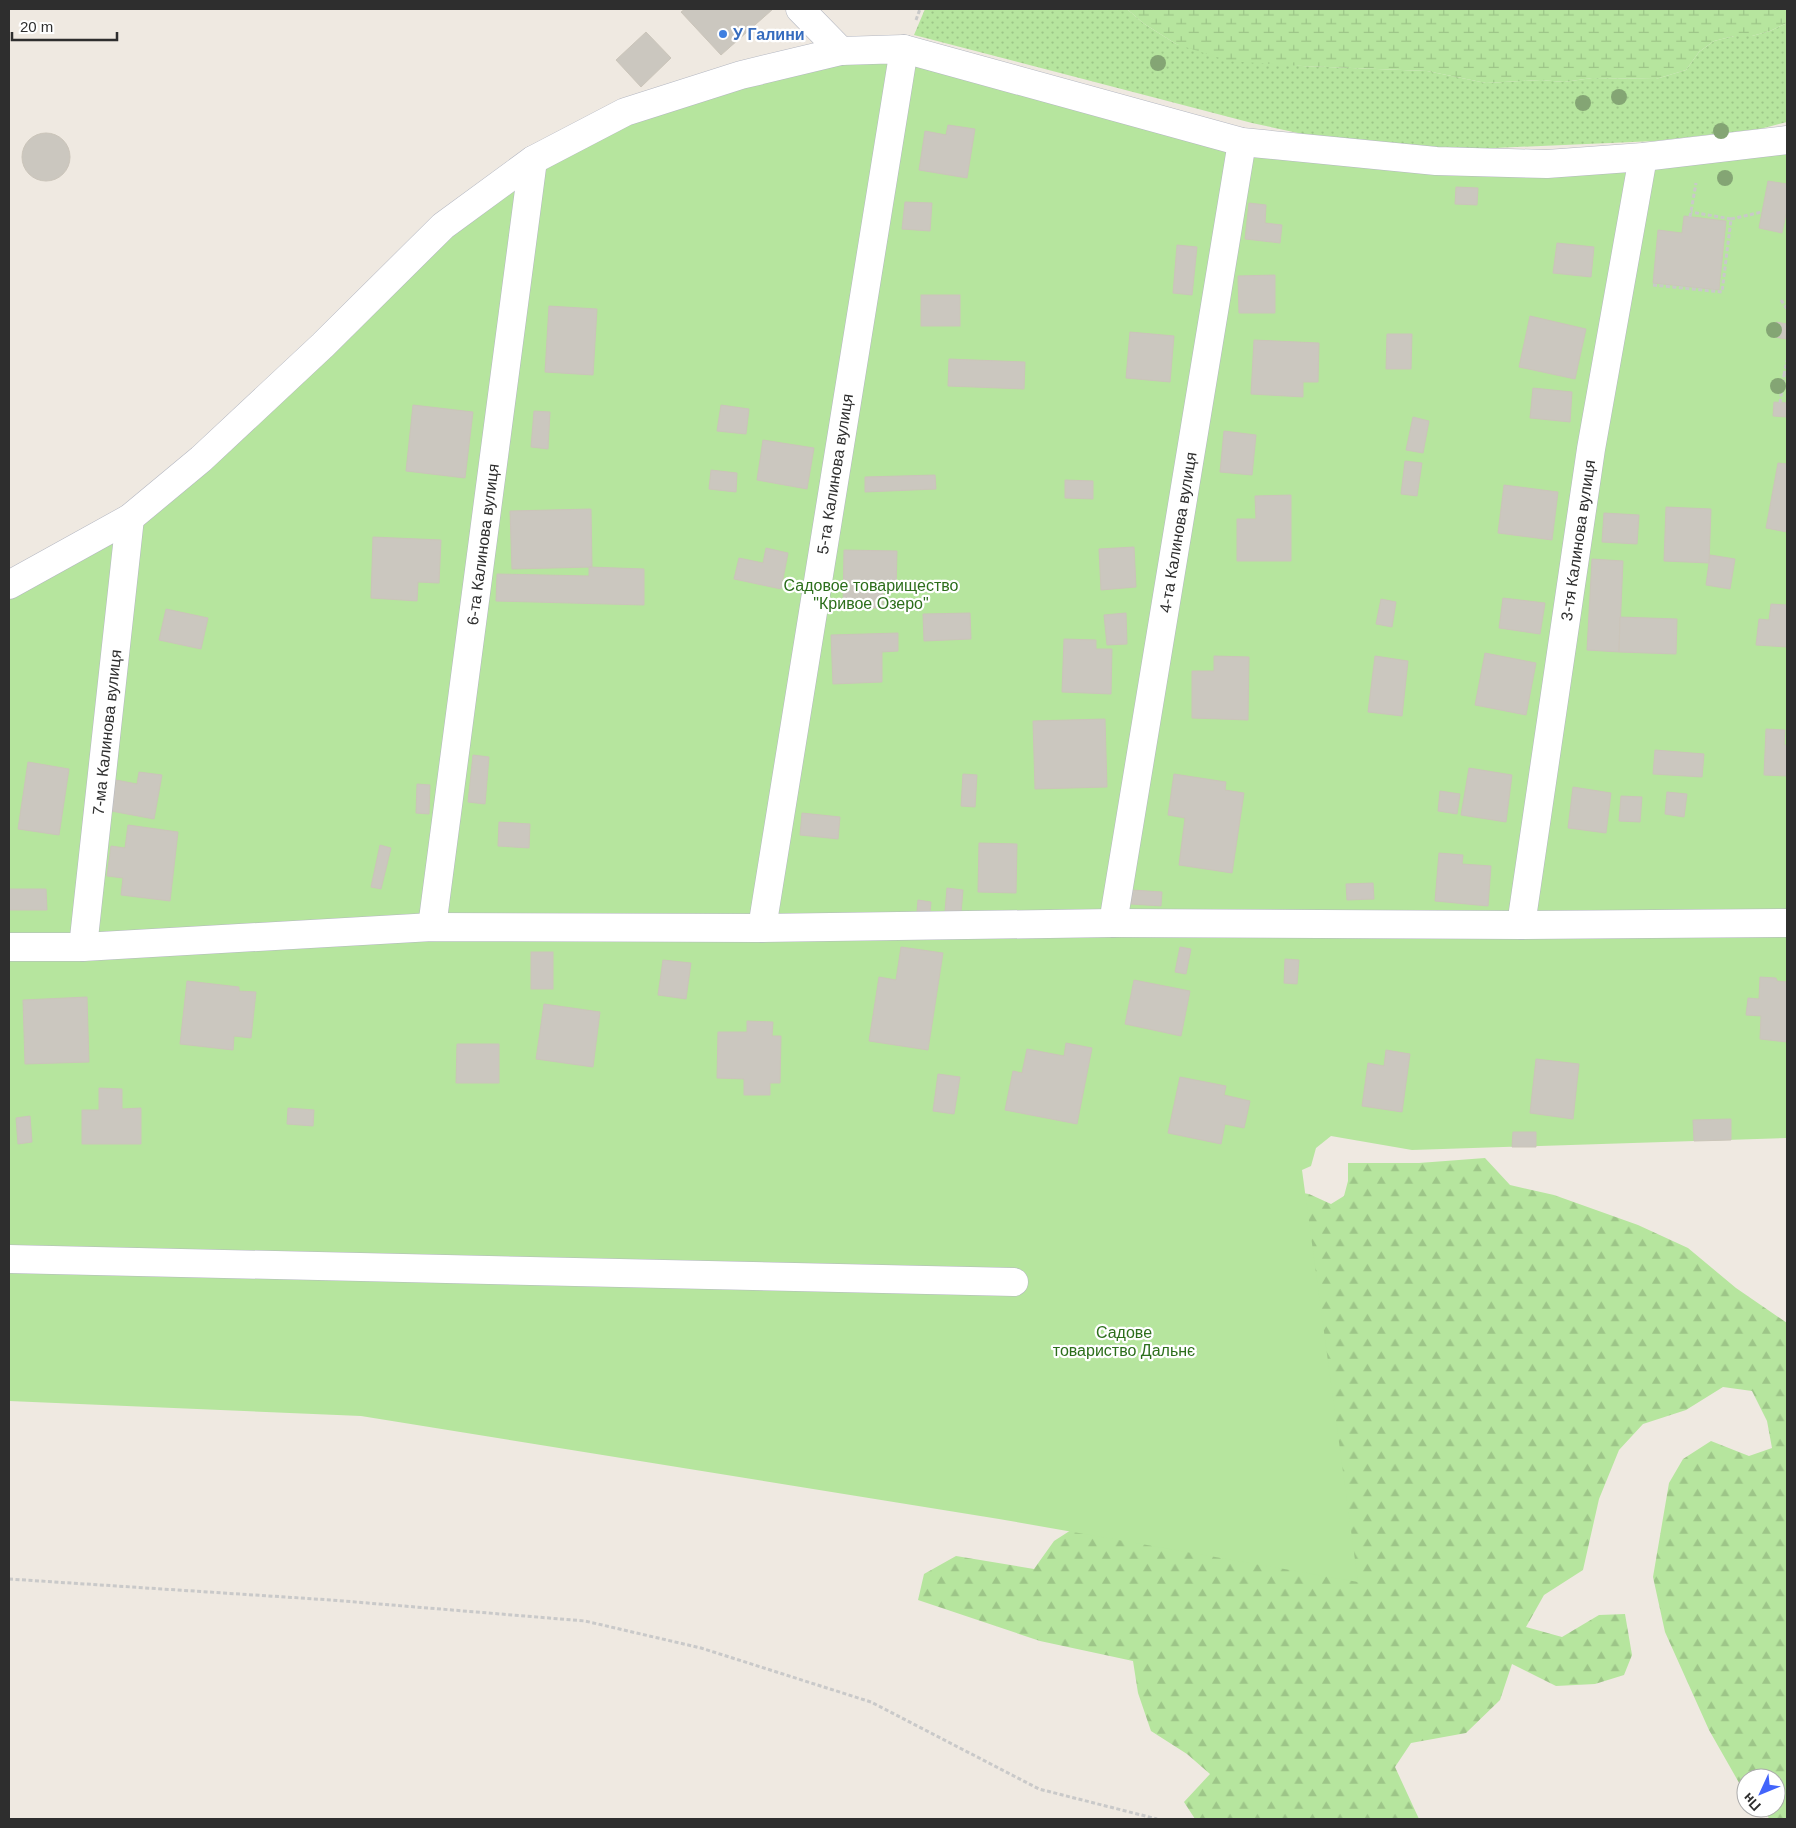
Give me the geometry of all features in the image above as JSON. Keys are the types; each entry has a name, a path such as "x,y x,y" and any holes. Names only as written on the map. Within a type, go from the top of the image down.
{"street":[{"path":"800,9 841,51"},
{"path":"9,585 130,518 202,459 323,345 443,226 533,160 625,112 740,75 841,51 904,48 1242,142 1436,161 1547,164 1643,157 1787,140"},
{"name":"5-та Калинова вулиця","path":"762,928 904,48"},
{"name":"4-та Калинова вулиця","path":"1113,923 1242,142"},
{"name":"3-тя Калинова вулиця","path":"1521,925 1591,449 1643,157"},
{"name":"6-та Калинова вулиця","path":"432,927 533,160"},
{"name":"7-ма Калинова вулиця","path":"83,947 130,518"},
{"path":"9,947 83,947 432,927 762,928 1113,923 1787,924"},
{"path":"9,1259 1014,1282"}],"path":[{"path":"1690,217 1698,175"},
{"path":"1691,212 1731,219 1762,212"},
{"path":"1650,285 1722,292 1731,219"},
{"path":"1781,300 1787,309"},
{"path":"1780,403 1787,360"},
{"path":"9,1579 331,1600 585,1621 701,1648 872,1702 1040,1790 1156,1819"}],"green space":[{"path":"925,9 1127,9 1143,23 1176,44 1302,66 1427,71 1486,83 1541,80 1564,82 1592,78 1656,79 1686,70 1699,52 1714,41 1734,36 1752,36 1770,31 1787,23 1787,122 1760,129 1655,141 1494,148 1392,148 1326,139 1252,123 914,35"},
{"path":"1127,9 1787,9 1787,23 1770,31 1752,36 1734,36 1714,41 1699,52 1686,70 1656,79 1592,78 1564,82 1541,80 1486,83 1427,71 1229,61 1176,44 1143,23"},
{"name":"Садовое товарищество \"Кривое Озеро\"","path":"904,49 1242,142 1436,161 1787,140 1787,1138 1412,1150 1331,1136 1316,1148 1311,1166 1302,1170 1358,1582 999,1519 361,1416 9,1401 9,585 130,518 443,226 625,112"},
{"path":"1485,1158 1510,1185 1554,1195 1638,1225 1688,1248 1736,1288 1787,1323 1787,1819 1769,1818 1786,1818 1786,1768 1736,1768 1736,1777 1709,1730 1665,1632 1653,1577 1669,1483 1683,1459 1711,1441 1749,1456 1772,1448 1767,1421 1752,1391 1723,1387 1686,1410 1643,1424 1619,1450 1599,1499 1583,1570 1544,1595 1526,1627 1562,1637 1599,1615 1625,1614 1632,1655 1624,1675 1595,1684 1556,1686 1512,1664 1500,1700 1466,1733 1411,1743 1395,1767 1419,1819 1195,1819 1184,1802 1210,1774 1187,1754 1151,1731 1138,1693 1133,1661 1040,1641 918,1600 924,1574 956,1556 1034,1569 1054,1541 1099,1512 1238,1183 1309,1194 1331,1204 1344,1196 1348,1181 1348,1163 1419,1163"}],"building":[{"name":"У Галини","path":"685,9 773,9 721,55 681,12"},
{"path":"646,32 671,58 641,87 616,60"},
{"path":"948,125 975,129 967,178 919,170 925,131 946,135"},
{"path":"46,133 55,135 63,140 68,148 70,157 68,166 63,174 55,179 46,181 37,179 29,174 24,166 22,157 24,148 29,140 37,135"},
{"path":"1768,181 1787,184 1787,209 1782,233 1759,228"},
{"path":"1456,187 1478,188 1477,205 1455,204"},
{"path":"905,202 932,203 930,231 902,229"},
{"path":"1249,203 1266,205 1265,223 1282,225 1280,243 1245,239"},
{"path":"1684,216 1726,221 1719,290 1653,283 1658,230 1682,233"},
{"path":"1557,243 1594,247 1591,277 1553,273"},
{"path":"1177,245 1197,247 1192,295 1173,293"},
{"path":"1275,275 1275,313 1239,313 1238,276"},
{"path":"921,295 960,295 960,326 921,326"},
{"path":"549,306 597,309 593,375 545,372"},
{"path":"1530,316 1586,329 1575,379 1519,367"},
{"path":"1776,322 1787,324 1786,339 1774,337"},
{"path":"1130,332 1174,336 1170,382 1126,378"},
{"path":"1387,334 1412,334 1411,369 1386,369"},
{"path":"1254,340 1319,343 1318,382 1303,382 1303,397 1251,394"},
{"path":"949,359 1025,362 1024,389 948,386"},
{"path":"1533,388 1572,392 1570,422 1530,418"},
{"path":"1774,402 1787,403 1786,417 1773,416"},
{"path":"413,405 473,412 465,478 406,471"},
{"path":"721,405 749,409 746,434 717,431"},
{"path":"534,411 550,412 548,449 531,447"},
{"path":"1413,417 1429,421 1423,453 1406,450"},
{"path":"1224,431 1256,435 1252,475 1220,472"},
{"path":"763,440 814,448 807,489 757,480"},
{"path":"1405,461 1422,463 1417,496 1401,494"},
{"path":"1778,463 1787,464 1787,532 1766,528"},
{"path":"711,470 737,473 736,492 709,489"},
{"path":"935,475 936,489 865,492 865,477"},
{"path":"1065,480 1093,481 1093,499 1065,498"},
{"path":"1504,485 1558,492 1552,540 1498,533"},
{"path":"1291,495 1291,561 1237,561 1237,519 1256,519 1255,496"},
{"path":"1666,507 1711,509 1709,563 1664,561"},
{"path":"591,509 592,567 512,569 510,511"},
{"path":"1604,513 1639,515 1637,544 1602,542"},
{"path":"373,537 441,540 439,583 418,582 417,601 371,598"},
{"path":"1134,547 1136,587 1101,590 1099,549"},
{"path":"766,548 788,553 781,589 734,579 739,558 763,563"},
{"path":"844,550 897,551 896,591 883,591 883,608 843,608"},
{"path":"1710,555 1735,559 1730,589 1706,585"},
{"path":"1592,559 1623,561 1619,652 1587,650"},
{"path":"589,567 644,569 644,605 496,601 497,574 589,576"},
{"path":"1503,598 1545,603 1540,634 1499,628"},
{"path":"1381,599 1396,602 1392,627 1376,624"},
{"path":"1771,604 1787,605 1787,647 1756,645 1759,619 1769,620"},
{"path":"166,609 208,618 201,649 159,640"},
{"path":"970,613 971,639 924,641 923,614"},
{"path":"1126,613 1127,644 1107,645 1104,615"},
{"path":"1620,617 1677,619 1676,654 1619,652"},
{"path":"898,633 898,651 882,652 882,682 833,684 831,635"},
{"path":"1064,639 1096,640 1096,649 1112,649 1111,694 1062,692"},
{"path":"1485,653 1536,663 1526,715 1475,705"},
{"path":"1214,656 1249,657 1248,720 1192,718 1192,671 1214,671"},
{"path":"1375,656 1408,661 1402,716 1368,712"},
{"path":"1105,719 1107,787 1035,789 1033,721"},
{"path":"1766,729 1785,730 1784,745 1787,745 1787,776 1764,775"},
{"path":"1655,750 1704,754 1702,777 1653,774"},
{"path":"473,755 489,757 485,804 468,802"},
{"path":"28,762 69,769 59,835 18,829"},
{"path":"1469,768 1512,775 1506,822 1461,815"},
{"path":"139,772 162,775 154,819 111,811 116,780 137,784"},
{"path":"963,774 977,775 975,807 961,806"},
{"path":"1174,774 1226,782 1225,790 1244,793 1232,873 1179,865 1185,818 1168,815"},
{"path":"417,784 430,785 429,814 416,813"},
{"path":"1573,787 1611,793 1606,833 1568,828"},
{"path":"1440,791 1460,794 1457,814 1438,811"},
{"path":"1667,792 1687,794 1684,817 1665,814"},
{"path":"1621,796 1642,797 1640,822 1619,821"},
{"path":"802,813 840,817 838,839 800,835"},
{"path":"499,822 530,824 529,848 498,846"},
{"path":"128,825 178,832 170,901 121,895 123,878 107,876 111,846 125,848"},
{"path":"979,843 1017,844 1016,893 978,892"},
{"path":"380,845 391,848 381,889 371,887"},
{"path":"1439,853 1463,855 1462,864 1491,866 1488,906 1435,901"},
{"path":"1373,883 1374,899 1347,900 1346,884"},
{"path":"947,888 963,890 961,913 945,911"},
{"path":"9,889 46,889 47,910 9,910"},
{"path":"1132,890 1162,892 1161,906 1131,904"},
{"path":"918,900 931,902 930,913 917,911"},
{"path":"901,947 943,953 928,1050 869,1041 879,977 896,980"},
{"path":"1180,947 1191,949 1186,974 1175,972"},
{"path":"531,952 553,952 553,989 531,989"},
{"path":"1285,959 1299,960 1297,984 1284,983"},
{"path":"663,960 691,963 686,999 658,995"},
{"path":"1760,977 1776,978 1777,981 1787,982 1787,1042 1760,1039 1761,1016 1746,1015 1748,998 1759,999"},
{"path":"1134,980 1190,991 1181,1036 1125,1024"},
{"path":"187,981 239,987 239,991 256,992 251,1038 234,1036 233,1050 180,1044"},
{"path":"87,997 89,1062 25,1064 23,1000"},
{"path":"544,1004 600,1012 593,1067 536,1059"},
{"path":"747,1021 773,1022 772,1036 781,1036 780,1083 770,1083 770,1095 744,1095 744,1079 717,1078 718,1032 747,1032"},
{"path":"1066,1043 1092,1048 1077,1124 1005,1110 1013,1071 1022,1073 1027,1049 1064,1056"},
{"path":"457,1044 499,1044 499,1083 456,1083"},
{"path":"1386,1050 1410,1054 1402,1112 1362,1106 1368,1063 1384,1066"},
{"path":"1536,1059 1579,1064 1573,1119 1530,1113"},
{"path":"938,1074 960,1077 954,1114 933,1111"},
{"path":"1180,1077 1226,1086 1224,1095 1250,1101 1244,1128 1225,1124 1221,1144 1168,1133"},
{"path":"99,1088 122,1089 122,1109 141,1108 141,1144 82,1144 82,1110 99,1110"},
{"path":"288,1108 314,1110 313,1126 287,1124"},
{"path":"30,1116 32,1142 18,1144 16,1118"},
{"path":"1731,1119 1731,1140 1694,1141 1693,1120"},
{"path":"1513,1132 1536,1132 1536,1147 1512,1147"}],"place":[{"name":"У Галини","path":"723,34"}],"park label":[{"name":"Садове товариство Дальнє","path":"1124,1341"}]}
